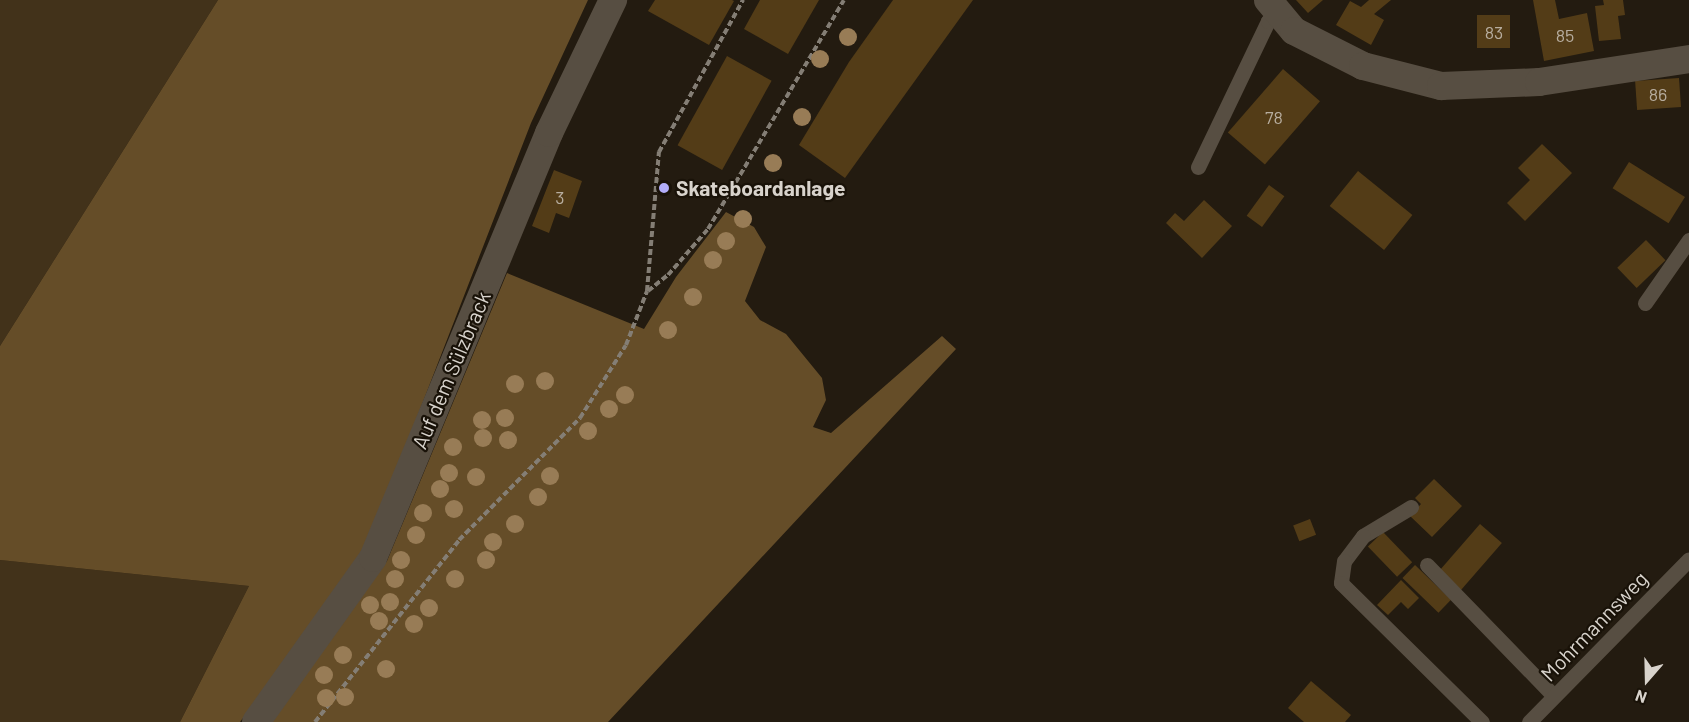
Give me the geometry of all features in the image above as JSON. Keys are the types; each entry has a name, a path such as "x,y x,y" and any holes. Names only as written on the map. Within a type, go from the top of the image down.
{"street":[{"name":"Auf dem Sülzbrack","path":"256,722 372,558 549,133 613,0"},
{"path":"1274,6 1294,31 1363,66 1441,86 1539,82 1689,59"}],"lane":[{"path":"1198,167 1274,6"},
{"path":"1645,303 1689,240"},
{"path":"1410,507 1363,536 1344,561 1341,583 1482,722"},
{"name":"Mohrmannsweg","path":"1529,722 1689,559"},
{"path":"1427,565 1554,696"}],"path":[{"path":"315,722 459,540 580,418 626,345 647,291 659,152 743,0"},
{"path":"647,291 668,275 708,229 844,0"}],"shaded area":[{"path":"0,0 218,0 0,346"},
{"path":"218,0 588,0 531,123 362,559 240,722 180,722 249,586 0,560 0,346"},
{"path":"726,212 754,227 766,247 745,301 760,320 786,334 822,378 826,400 813,427 831,433 942,336 956,349 608,722 272,722 387,561 507,273 644,329 676,277"},
{"path":"0,560 249,586 180,722 0,722"}],"building":[{"path":"655,0 734,1 709,45 648,11"},
{"path":"760,0 819,0 788,54 744,29"},
{"path":"893,0 973,0 845,178 799,145 849,62"},
{"path":"1296,0 1323,0 1308,13"},
{"path":"1369,0 1391,0 1374,14 1384,20 1371,45 1336,25 1350,1 1361,7"},
{"path":"1533,0 1555,0 1559,19 1587,13 1594,51 1544,61"},
{"path":"1603,0 1623,0 1625,15 1618,16 1621,39 1599,41 1595,6 1604,5"},
{"path":"1477,15 1510,15 1510,48 1477,48"},
{"path":"727,56 772,81 722,170 678,145"},
{"path":"1283,69 1320,101 1265,165 1228,132"},
{"path":"1679,78 1681,107 1637,110 1635,81"},
{"path":"1542,144 1572,173 1525,221 1507,203 1530,180 1518,168"},
{"path":"1629,162 1685,197 1669,223 1613,188"},
{"path":"554,170 582,181 569,218 556,213 549,233 532,226"},
{"path":"1358,171 1412,215 1384,250 1330,206"},
{"path":"1269,185 1284,196 1262,227 1247,216"},
{"path":"1204,200 1232,226 1202,258 1166,223 1175,213 1184,221"},
{"path":"1646,240 1665,260 1637,288 1617,268"},
{"path":"1434,479 1462,506 1432,537 1410,516 1421,504 1415,498"},
{"path":"1310,519 1316,535 1299,541 1293,525"},
{"path":"1480,524 1502,543 1460,591 1438,572"},
{"path":"1383,532 1412,562 1397,577 1368,547"},
{"path":"1415,565 1451,600 1438,613 1402,578"},
{"path":"1401,580 1419,598 1408,609 1401,602 1388,615 1377,605"},
{"path":"1311,681 1351,715 1345,722 1304,722 1288,708"}],"place":[{"name":"Skateboardanlage","path":"664,188"}]}
